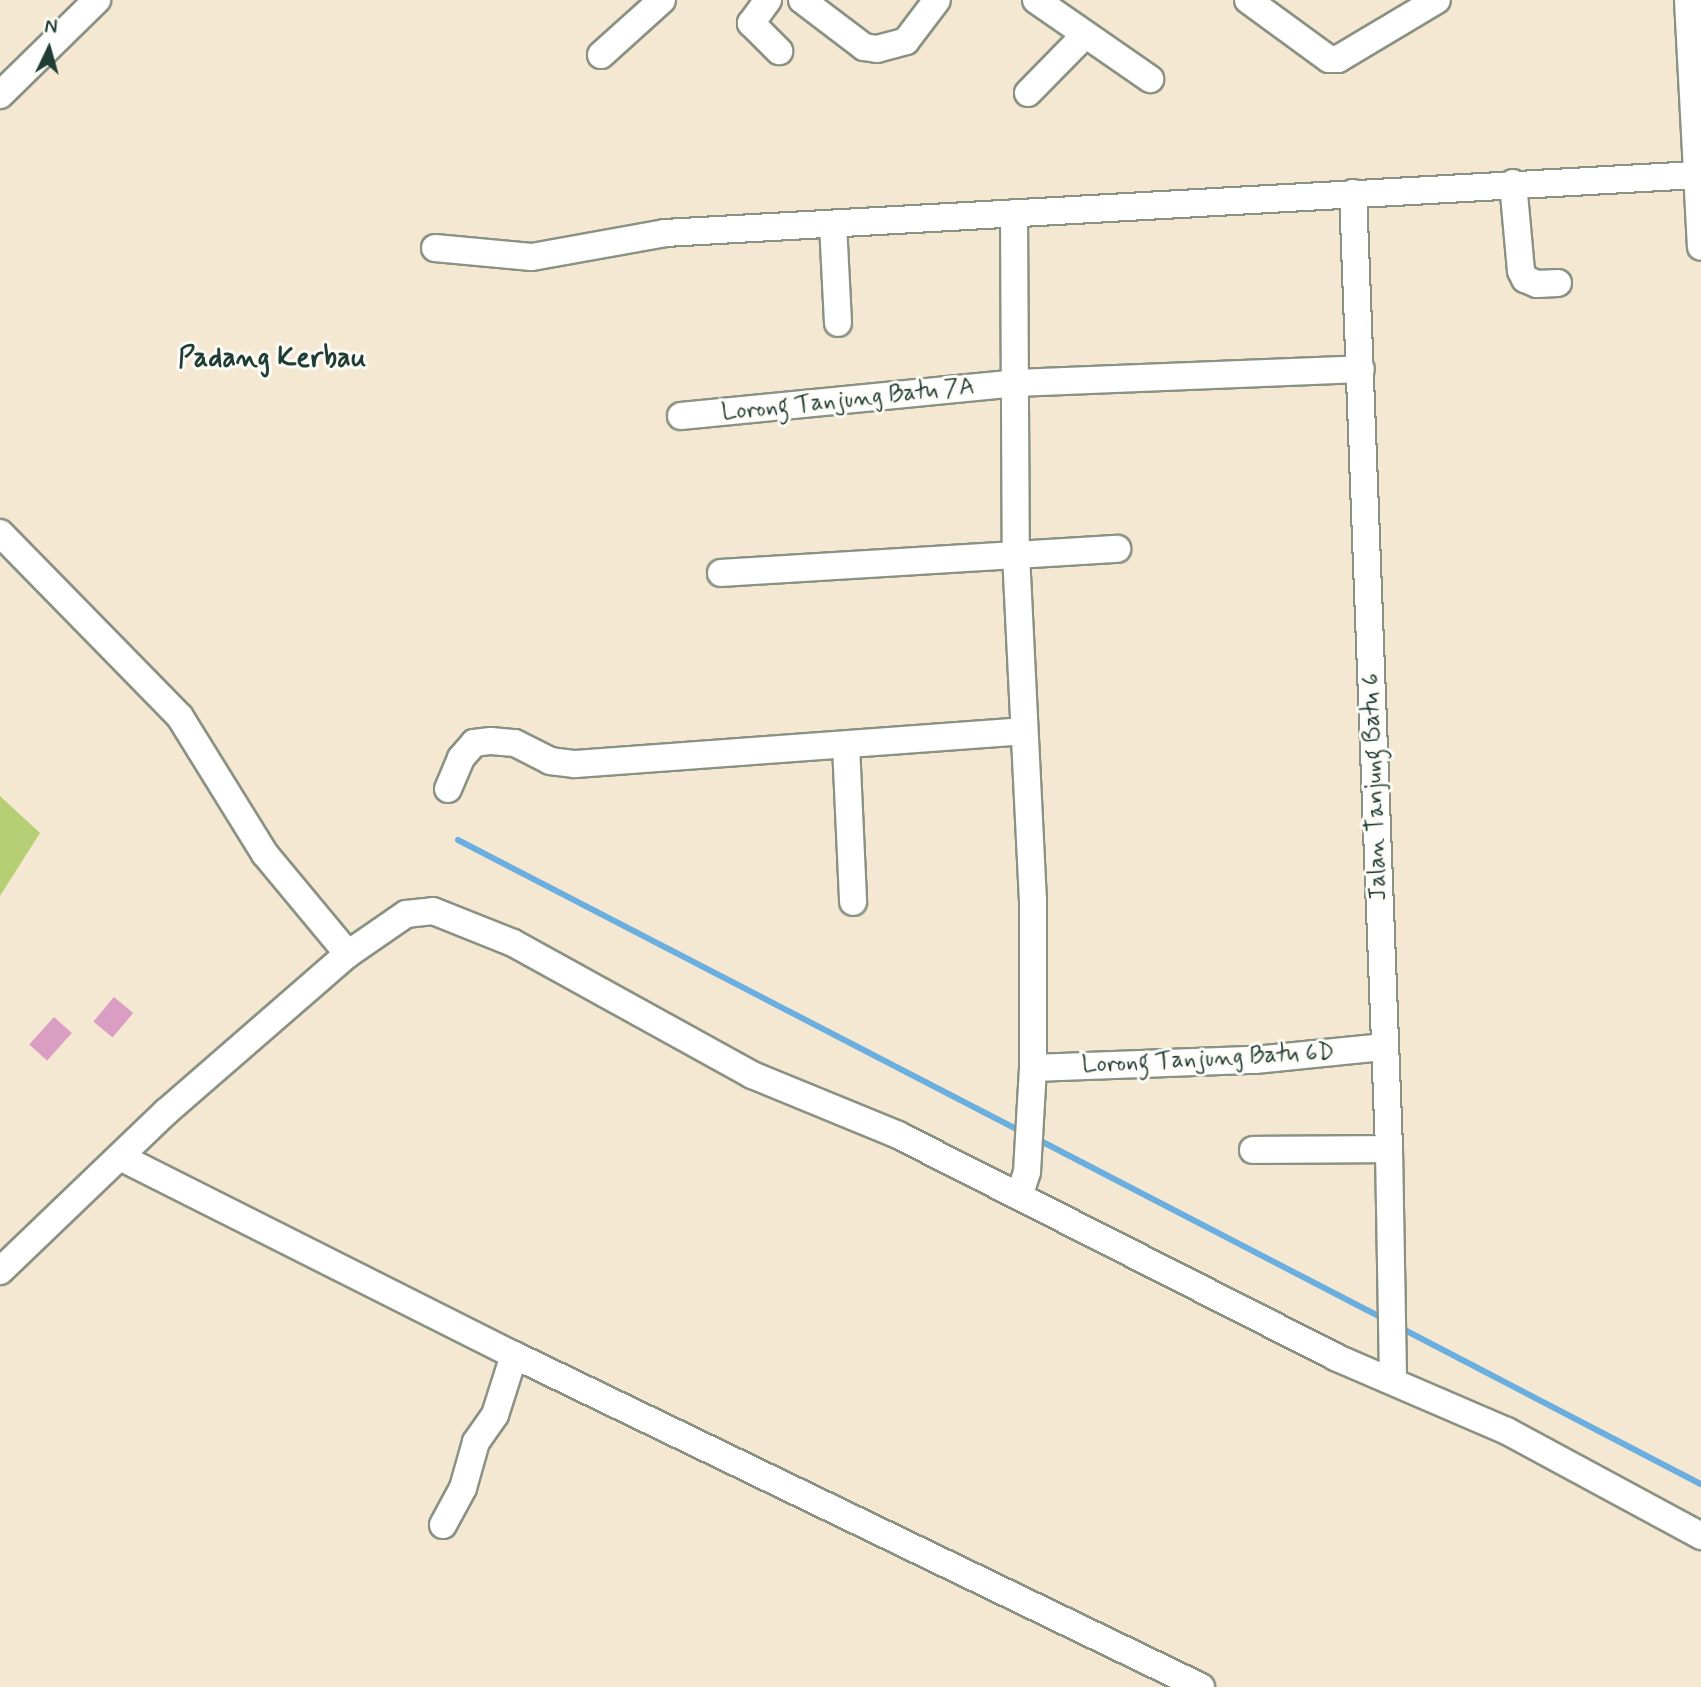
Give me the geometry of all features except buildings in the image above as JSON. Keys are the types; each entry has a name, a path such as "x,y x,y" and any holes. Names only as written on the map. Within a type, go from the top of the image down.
{"street":[{"path":"0,95 97,0"},
{"path":"601,55 662,0"},
{"path":"768,0 751,23 779,51"},
{"path":"802,0 864,47 877,49 906,41 937,0"},
{"path":"1036,0 1150,79"},
{"path":"1248,0 1329,59 1338,59 1437,0"},
{"path":"1688,0 1701,247"},
{"path":"1028,93 1085,35"},
{"path":"435,248 533,257 664,233 1513,184 1699,189"},
{"path":"1513,184 1521,271 1525,279 1537,284 1558,283"},
{"name":"Jalan Tanjung Batu 6","path":"1353,193 1382,1047 1389,1149 1393,1369"},
{"path":"1014,213 1016,554 1033,900 1033,1068 1023,1183"},
{"path":"833,225 838,323"},
{"name":"Lorong Tanjung Batu 7A","path":"681,416 1016,383 1361,369"},
{"path":"0,533 180,717 288,884 348,954"},
{"path":"721,573 1117,550"},
{"path":"448,789 461,758 474,743 491,741 515,743 550,761 575,764 751,748 846,745 1023,731"},
{"path":"846,745 853,902"},
{"path":"0,1271 120,1157 348,954 406,914 433,911 462,919 752,1076 1023,1183 1335,1357 1393,1369 1701,1536"},
{"name":"Lorong Tanjung Batu 6D","path":"1033,1068 1255,1060 1382,1047"},
{"path":"1253,1150 1389,1149"},
{"path":"120,1157 510,1366 1201,1687"},
{"path":"443,1525 463,1488 476,1442 495,1415 510,1366"}],"green space":[{"path":"0,796 40,833 0,896"}],"waterway":[{"path":"458,840 1022,1132"},
{"path":"1035,1138 1386,1320"},
{"path":"1399,1327 1701,1484"}],"district":[{"name":"Padang Kerbau","path":"272,359"}]}
